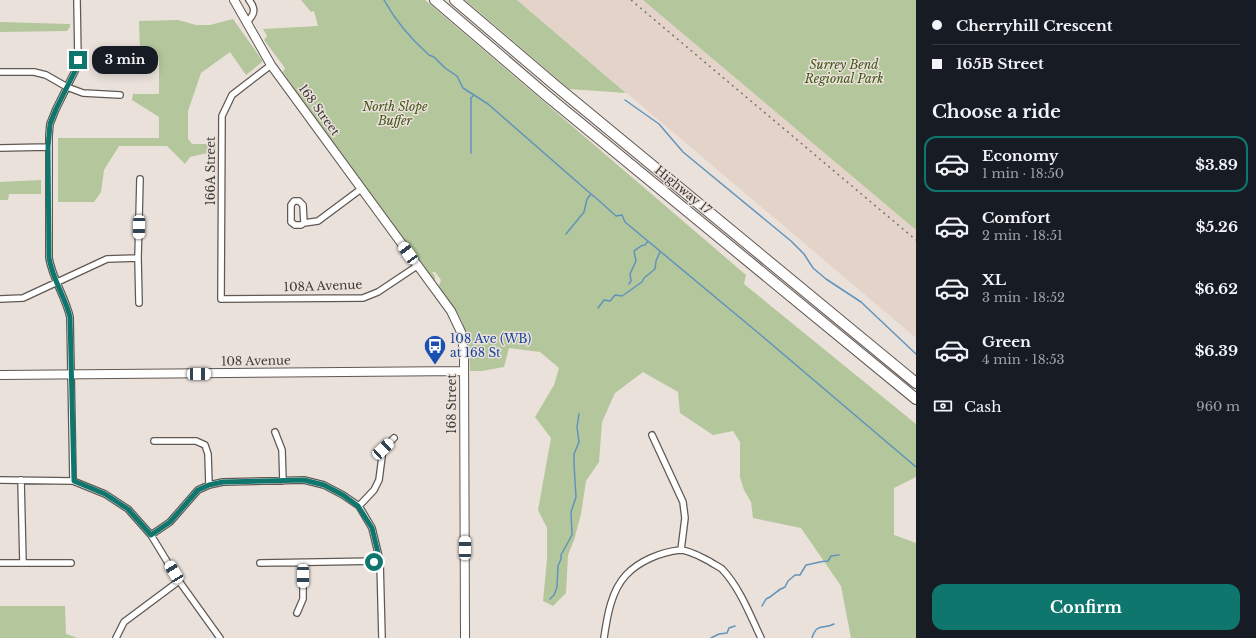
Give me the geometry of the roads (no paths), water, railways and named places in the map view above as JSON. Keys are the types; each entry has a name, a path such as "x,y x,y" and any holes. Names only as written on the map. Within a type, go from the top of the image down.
{"highway":[{"name":"Highway 17","path":"435,0 546,95 916,399"},
{"name":"Highway 17","path":"455,0 556,86 916,383"}],"street":[{"path":"74,481 70,317 67,304 51,272 48,250 48,147 50,124 75,71 78,60 77,0"},
{"name":"168 Street","path":"234,0 271,65 451,312 460,332 464,352 465,638"},
{"path":"247,22 252,17 254,11 253,5 249,0"},
{"name":"166A Street","path":"221,299 222,116 232,95 271,65"},
{"path":"0,72 34,72 46,75 83,93 120,95"},
{"path":"0,148 48,147"},
{"path":"139,303 138,258 140,179"},
{"path":"304,223 318,221 361,189"},
{"path":"0,299 23,298 107,259 138,258"},
{"name":"108A Avenue","path":"221,299 363,298 378,292 417,266"},
{"name":"108 Avenue","path":"0,375 464,371"},
{"path":"275,432 282,450 283,481"},
{"path":"652,435 683,502 685,518 682,550"},
{"path":"358,506 374,490 380,480 383,449 394,438"},
{"path":"154,441 196,441 205,445 208,454 209,485"},
{"path":"0,480 74,481 105,494 128,509 151,535 179,581 220,638"},
{"path":"21,480 23,563"},
{"path":"151,535 170,522 198,490 209,485 223,482 304,480 324,485 343,495 358,506 372,528 380,561 382,638"},
{"path":"604,638 608,612 615,593 625,576 640,563 654,556 682,550 700,556 721,568 737,589 761,638"},
{"path":"260,563 380,561"},
{"path":"0,563 71,562"},
{"path":"297,613 303,599 303,563"},
{"path":"116,638 124,622 179,581"}],"waterway":[{"path":"384,0 399,23 416,43 445,68 457,76 463,88 488,104 616,216 622,215 625,222 916,467"},
{"path":"471,153 471,98 473,96"},
{"path":"625,100 659,124 683,152 791,241 804,254 813,268 826,279 861,302 916,354"},
{"path":"566,234 584,212 587,199 591,194"},
{"path":"629,284 631,281 630,274 636,261 634,251 645,245 648,241"},
{"path":"598,308 604,300 610,301 615,295 622,296 642,282 644,278 655,269 656,261 660,252"},
{"path":"550,599 554,595 557,587 558,566 561,555 572,535 571,512 576,497 574,454 579,442 577,427 579,414"},
{"path":"762,606 766,599 785,587 788,581 795,575 800,575 806,565 828,561 831,556 839,555"},
{"path":"812,638 818,628 834,624"},
{"path":"711,638 719,634 727,633 729,628 735,626"}],"railway":[{"path":"631,0 916,240"}],"place":[{"name":"108 Ave (WB) at 168 St","path":"435,366"}],"park label":[{"name":"Surrey Bend Regional Park","path":"844,72"},
{"name":"North Slope Buffer","path":"395,114"}]}
